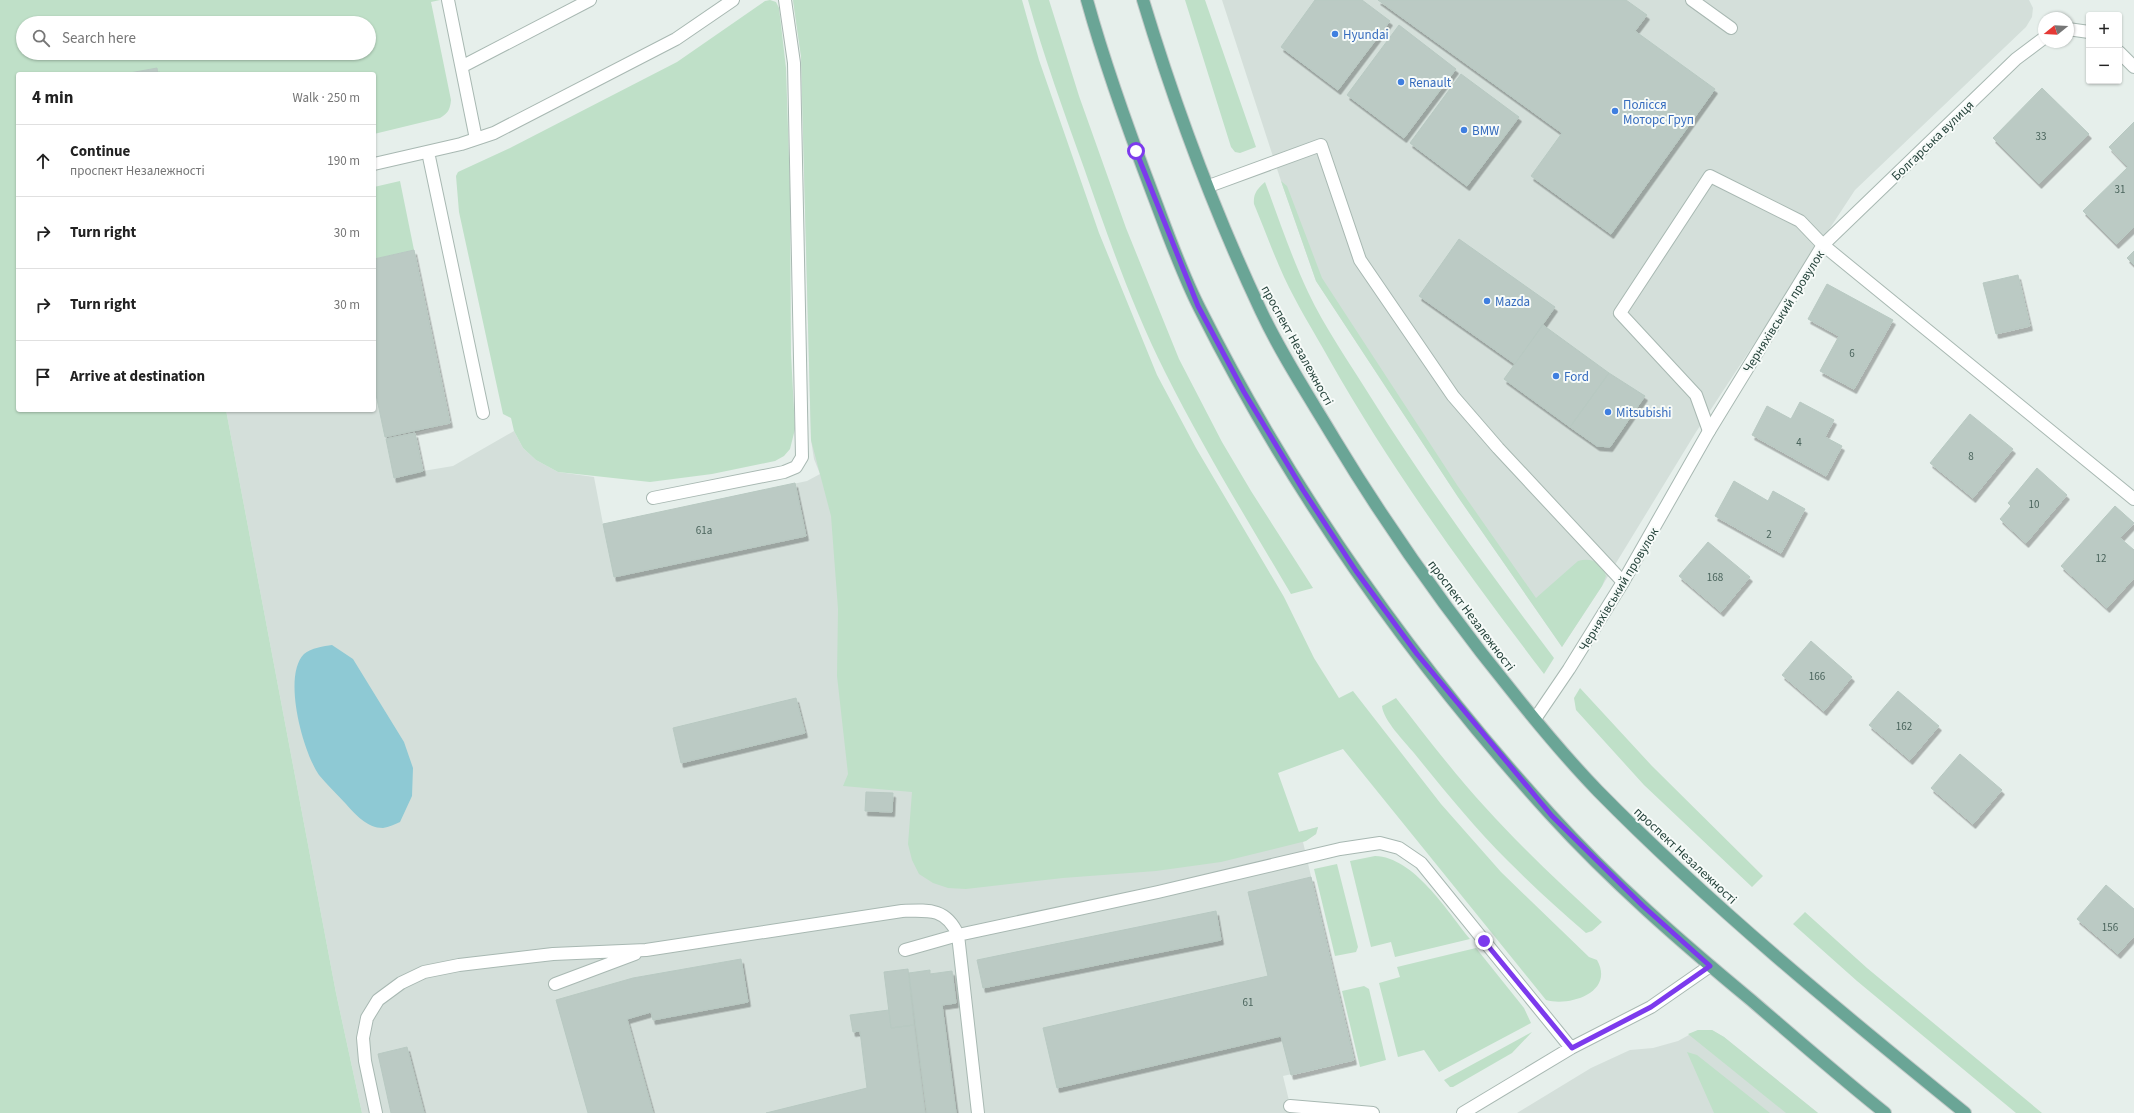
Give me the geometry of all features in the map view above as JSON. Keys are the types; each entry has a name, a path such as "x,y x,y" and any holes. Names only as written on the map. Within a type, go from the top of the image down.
{"main road":[{"path":"1087,0 1098,38 1136,151 1198,306 1244,392 1303,490 1356,571 1417,654 1489,743 1552,816 1643,906 1710,966 1885,1113"},
{"name":"проспект Незалежності","path":"1144,0 1193,146 1262,314 1300,382 1353,469 1409,554 1470,640 1535,719 1596,789 1774,956 1965,1113"}],"street":[{"path":"448,0 463,66 476,139"},
{"path":"463,66 590,0"},
{"path":"376,164 428,152 494,133 676,39 733,0"},
{"path":"653,498 784,472 796,467 802,457 794,63 785,0"},
{"path":"1692,0 1731,28"},
{"path":"2074,30 2086,32"},
{"name":"Болгарська вулиця","path":"1823,245 2016,59 2038,42"},
{"path":"2122,55 2134,67"},
{"path":"1209,186 1321,145 1360,260 1453,396 1498,448 1623,582"},
{"path":"428,152 483,413"},
{"path":"1709,431 1696,395 1620,313 1710,176 1800,221 1823,245"},
{"name":"Черняхівський провулок","path":"1535,719 1570,669 1623,582 1709,431 1823,245 2134,498"},
{"path":"905,950 958,935 1158,892 1340,849 1380,843 1400,848 1421,863 1572,1048"},
{"path":"376,1113 365,1061 363,1038 366,1018 378,1000 401,983 424,972 459,965 552,954 646,950 902,911 923,910 940,913 952,923 958,935 978,1113"},
{"path":"555,984 646,950"},
{"path":"1463,1113 1572,1048 1651,1007 1710,966"},
{"path":"1290,1106 1373,1113"}],"shaded area":[{"path":"793,0 1298,832 1318,827 1316,834 1303,842 1354,1060 1283,1076 1292,1113 362,1113 336,993 226,412 376,412 376,259 414,250 450,423 415,433 423,471 453,466 514,431 523,448 536,460 558,472 594,477 603,524 807,481 820,474 814,459 811,440 801,56"},
{"path":"1222,0 2029,0 2033,8 2032,17 2026,27 1855,190 1696,432 1602,586 1562,647 1458,497 1316,281 1281,181"},
{"path":"1698,1030 1712,1030 1724,1037 1818,1113 1517,1113 1591,1068 1630,1050 1653,1048 1678,1041"}],"green space":[{"path":"0,0 440,0 431,2 451,100 449,109 447,113 440,118 376,134 376,72 16,72 16,412 226,412 336,993 362,1113 0,1113"},
{"path":"770,0 776,2 779,8 786,68 790,189 791,354 795,429 790,449 784,456 775,461 712,474 650,482 558,472 536,460 523,448 514,431 511,418 503,414 459,212 456,176 458,172 510,148 677,62 765,1"},
{"path":"793,0 1022,0 1039,60 1099,233 1157,375 1196,448 1284,597 1314,658 1339,698 1353,691 1441,804 1501,872 1589,957 1597,960 1601,971 1600,981 1595,989 1587,995 1577,999 1556,1002 1546,1000 1343,749 1278,773 1299,832 1318,827 1316,834 1306,841 1221,862 1156,871 1063,878 966,889 948,888 933,883 919,874 912,860 908,844 912,792 843,786 848,774 837,676 838,609 831,516 811,440 801,56"},
{"path":"1028,0 1049,0 1079,96 1126,228 1179,359 1222,442 1251,491 1313,588 1291,594 1210,456 1165,372 1131,297 1111,245 1054,84"},
{"path":"1185,0 1205,0 1256,147 1240,153 1235,152 1231,147"},
{"path":"400,181 414,250 376,259 376,187"},
{"path":"1281,181 1287,186 1322,278 1457,485 1536,598 1578,561 1588,560 1596,562 1604,571 1606,576 1602,586 1562,647 1458,497 1316,281"},
{"path":"1265,182 1296,265 1322,319 1392,430 1436,496 1554,658 1544,674 1458,559 1404,481 1353,400 1294,298 1272,250 1254,204 1256,192"},
{"path":"1580,688 1652,766 1763,876 1752,887 1644,785 1576,710 1574,698"},
{"path":"1396,698 1473,794 1528,852 1602,922 1592,931 1586,933 1556,907 1495,848 1471,822 1395,731 1386,718 1382,706"},
{"path":"1375,856 1389,859 1403,865 1416,875 1440,901 1470,939 1395,957 1391,942 1371,947 1350,861"},
{"path":"1337,864 1358,947 1356,952 1335,956 1314,869"},
{"path":"1805,912 1867,968 2042,1113 2016,1113 1857,981 1793,924"},
{"path":"1476,948 1524,1008 1531,1023 1439,1072 1424,1050 1398,1057 1379,983 1400,977 1397,967"},
{"path":"1364,986 1369,989 1386,1060 1360,1067 1342,991"},
{"path":"1698,1030 1712,1030 1724,1037 1818,1113 1786,1113 1688,1034"},
{"path":"1532,1032 1512,1053 1453,1087 1450,1087 1444,1080"},
{"path":"1687,1052 1697,1055 1770,1113 1714,1113"}],"water":[{"path":"332,645 353,659 404,742 413,768 412,796 400,822 387,827 383,828 372,826 362,820 325,782 313,764 301,732 295,696 295,679 298,665 304,654 310,650"}],"building":[{"name":"Hyundai","path":"1315,0 1362,0 1390,21 1338,90 1281,47"},
{"name":"Полісся Моторс Груп","path":"1378,0 1626,0 1647,15 1635,31 1715,89 1611,234 1531,176 1562,133"},
{"name":"Renault","path":"1399,25 1456,69 1404,138 1347,95"},
{"path":"157,68 158,72 135,72"},
{"name":"BMW","path":"1461,74 1519,117 1467,186 1410,143"},
{"path":"2042,88 2089,134 2039,184 1993,138"},
{"path":"2134,122 2134,227 2116,244 2083,211 2128,167 2109,147"},
{"name":"Mazda","path":"1459,239 1555,307 1515,364 1419,296"},
{"path":"414,250 450,423 385,437 376,394 376,259"},
{"path":"2134,251 2134,265 2127,258"},
{"path":"2018,275 2030,326 1996,334 1983,283"},
{"path":"1827,284 1893,320 1854,389 1820,371 1839,336 1808,319"},
{"name":"Ford","path":"1543,325 1609,373 1570,427 1504,379"},
{"name":"Mitsubishi","path":"1609,373 1645,396 1610,447 1597,446 1570,427"},
{"path":"1800,402 1834,420 1825,437 1842,446 1826,476 1752,435 1767,406 1791,419"},
{"path":"1970,414 2013,449 1973,498 1930,463"},
{"path":"415,433 423,471 394,478 386,439"},
{"path":"2037,468 2067,495 2026,543 2000,519 2011,506 2008,503"},
{"path":"1734,481 1768,501 1773,491 1805,509 1781,553 1715,516"},
{"path":"795,483 806,536 614,577 603,524"},
{"path":"2115,506 2134,523 2120,538 2134,550 2134,578 2107,608 2061,566"},
{"path":"1708,542 1750,577 1721,612 1679,576"},
{"path":"1811,641 1852,677 1824,711 1782,675"},
{"path":"1898,691 1939,726 1910,760 1869,725"},
{"path":"796,698 805,733 681,763 673,728"},
{"path":"1960,754 2002,790 1973,824 1931,788"},
{"path":"866,792 893,793 892,812 865,811"},
{"path":"1311,877 1354,1060 1291,1075 1281,1036 1057,1088 1043,1028 1268,976 1248,892"},
{"path":"2106,885 2134,909 2134,936 2118,954 2077,919"},
{"path":"1216,911 1221,940 983,988 977,960"},
{"path":"741,959 748,1002 653,1020 651,1012 627,1019 653,1113 588,1113 556,1000 633,978"},
{"path":"908,969 914,1025 891,1028 884,972"},
{"path":"930,970 930,974 952,971 956,1003 942,1005 956,1113 927,1113 909,973"},
{"path":"889,1010 891,1028 914,1025 925,1113 766,1113 867,1088 860,1031 853,1032 850,1015"},
{"path":"407,1047 424,1113 391,1113 378,1054"}],"place":[{"name":"Hyundai","path":"1335,34"},
{"name":"Renault","path":"1401,82"},
{"name":"Полісся Моторс Груп","path":"1615,111"},
{"name":"BMW","path":"1464,130"},
{"name":"Mazda","path":"1487,301"},
{"name":"Ford","path":"1556,376"},
{"name":"Mitsubishi","path":"1608,412"}],"route":[{"path":"1136,151 1198,306 1244,392 1303,490 1356,571 1417,654 1489,743 1552,816 1643,906 1710,966 1651,1007 1572,1048 1484,941"}]}
